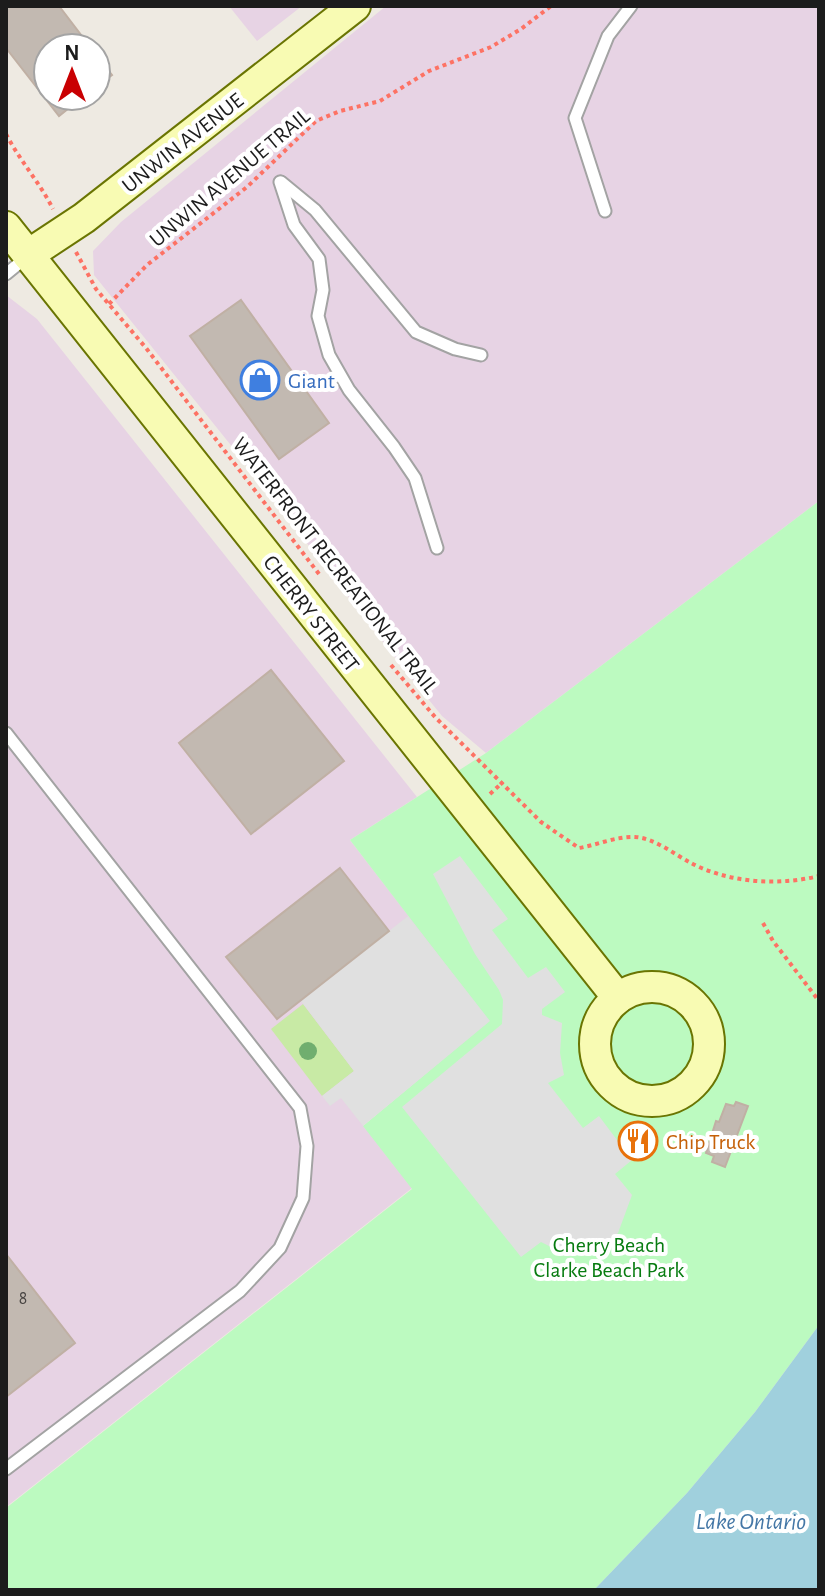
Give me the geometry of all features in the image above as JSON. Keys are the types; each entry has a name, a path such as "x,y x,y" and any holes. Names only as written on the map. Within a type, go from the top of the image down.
{"street":[{"name":"UNWIN AVENUE","path":"17,264 84,218 355,6"},
{"name":"CHERRY STREET","path":"6,227 17,264 618,998"}],"lane":[{"path":"605,211 575,118 608,36 631,6"},
{"path":"437,548 415,478 349,390 329,355 318,316 323,290 319,259 294,225 280,182 315,210 416,332 455,349 481,355"},
{"path":"6,733 300,1108 307,1146 303,1198 280,1248 240,1291 6,1469"}],"path":[{"name":"UNWIN AVENUE TRAIL","path":"109,304 147,265 247,187 316,121 380,101 429,71 491,47 551,6"},
{"path":"6,134 22,164 46,194"},
{"name":"WATERFRONT RECREATIONAL TRAIL","path":"86,270 96,289 146,348 319,574"},
{"name":"WATERFRONT RECREATIONAL TRAIL","path":"387,660 435,717 541,822 579,848 635,837 655,843 713,872 772,882 819,876"},
{"path":"763,923 819,1001"}],"shaded area":[{"path":"229,6 302,6 257,41"},
{"path":"386,6 819,6 819,501 486,753 442,716 94,275 93,251 121,222"},
{"path":"6,295 37,319 417,797 350,840 490,1021 363,1125 412,1188 6,1507"},
{"path":"460,856 508,919 492,930 528,978 546,967 565,992 542,1009 542,1015 562,1023 560,1053 564,1075 548,1083 583,1128 599,1116 632,1160 615,1174 632,1195 618,1233 610,1242 589,1253 563,1253 541,1242 521,1257 402,1107 502,1024 503,1000 499,990 475,954 433,874"},
{"path":"408,916 490,1021 363,1126 341,1098 330,1106 322,1096 354,1071 301,1001"}],"green space":[{"name":"Cherry Beach Clarke Beach Park","path":"819,501 819,1325 755,1412 687,1493 594,1590 6,1590 6,1508 412,1189 363,1126 489,1021 350,840 486,753"},
{"path":"303,1004 354,1071 322,1096 271,1029"}],"water":[{"name":"Lake Ontario","path":"819,1325 819,1590 594,1590 687,1493 755,1412"}],"building":[{"path":"6,6 59,6 79,32 32,32 32,81 6,48"},
{"name":"Giant","path":"241,300 329,423 279,459 190,336"},
{"path":"271,670 344,761 251,834 179,743"},
{"path":"340,868 389,931 277,1019 226,957"},
{"path":"736,1102 748,1106 725,1167 712,1162 714,1156 706,1153 716,1121 719,1122 726,1104 734,1106"},
{"path":"6,1254 75,1343 6,1397"}],"place":[{"name":"Giant","path":"260,380"},
{"name":"Chip Truck","path":"638,1141"}]}
